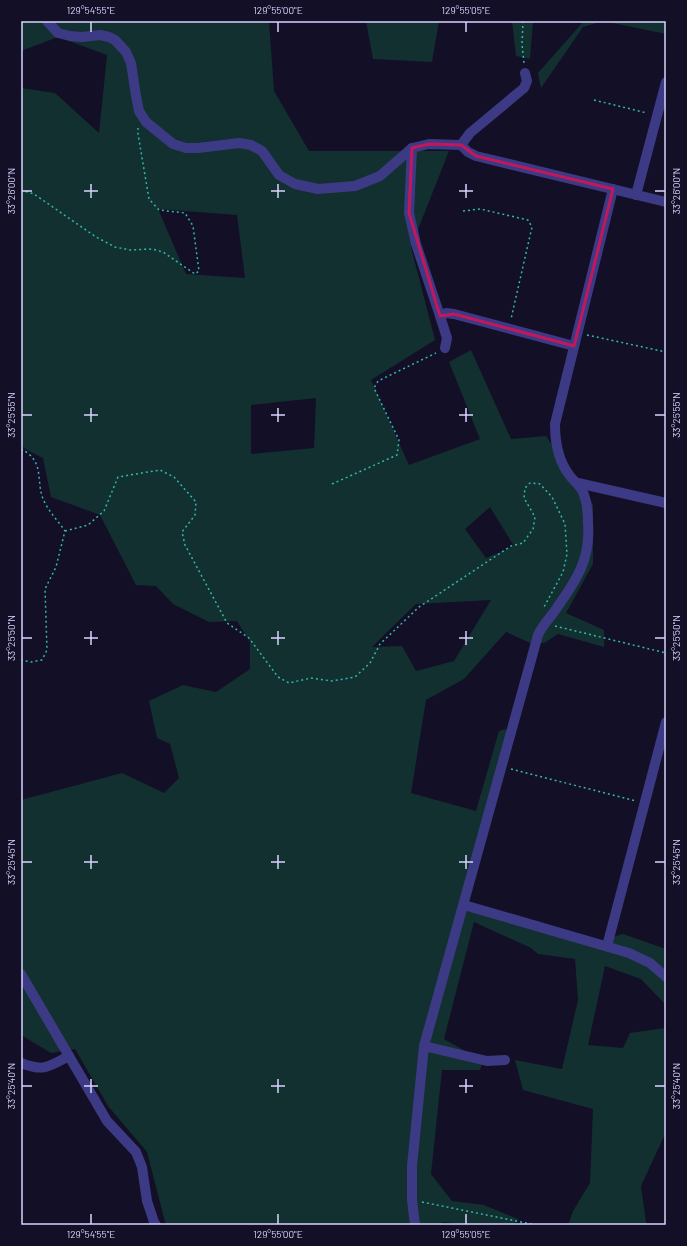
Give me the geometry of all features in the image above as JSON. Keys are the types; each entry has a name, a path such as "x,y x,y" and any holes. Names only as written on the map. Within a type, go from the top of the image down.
{"street":[{"path":"46,21 58,33 82,37 100,35 115,40 126,52 131,63 139,111 146,122 173,144 186,148 239,143 251,145 262,151 279,175 295,184 318,189 355,186 380,176 412,148 429,144 461,145 468,152 476,156 666,202"},
{"path":"461,145 470,133 524,88 527,81 525,73"},
{"path":"636,195 666,82"},
{"path":"412,148 409,213 416,244 447,338 445,348"},
{"path":"415,1225 412,1200 412,1166 424,1046 538,635 543,625 569,590 582,567 587,552 589,536 587,509 584,494 578,483 570,476 560,460 555,438 555,424 613,189"},
{"path":"440,316 446,313 454,314 574,346"},
{"path":"578,483 666,503"},
{"path":"607,946 666,722"},
{"path":"464,905 629,952 650,962 666,977"},
{"path":"21,974 107,1121 136,1152 142,1167 147,1201 156,1225"},
{"path":"424,1046 487,1061 505,1060"},
{"path":"21,1063 34,1068 45,1068 69,1056"}],"path":[{"path":"523,21 522,44 525,73"},
{"path":"594,100 657,116"},
{"path":"21,190 34,194 96,237 115,247 130,250 152,249 163,252 194,274 199,271 193,226 185,213 159,210 149,199 138,134 139,111"},
{"path":"463,211 480,209 528,220 532,227 508,328"},
{"path":"578,332 666,352"},
{"path":"332,484 398,455 399,440 374,388 378,381 445,348"},
{"path":"21,449 28,453 37,464 40,490 44,503 65,531"},
{"path":"65,531 88,524 104,511 118,476 160,470 174,476 196,502 195,515 182,532 185,545 226,623 249,638 278,677 283,680 289,683 311,678 332,681 355,677 370,662 380,644 419,607 511,546 523,543 533,529 535,517 524,498 525,488 530,483 540,484 552,497 564,524 567,554 563,572 538,620 543,625 560,626 666,653"},
{"path":"21,660 31,662 42,660 47,650 45,589 56,567 65,531"},
{"path":"502,766 645,803"},
{"path":"412,1200 536,1225"}],"highlighted area":[{"path":"429,144 461,145 476,156 613,189 574,346 454,314 440,316 409,213 412,148"}],"green space":[{"path":"21,21 269,21 274,91 309,151 449,151 411,247 435,340 371,380 409,465 480,439 449,362 471,350 511,439 546,436 593,504 593,564 566,613 604,630 604,647 558,634 544,643 530,643 506,632 464,679 426,700 411,793 476,811 499,731 506,729 504,767 461,904 593,943 623,934 666,949 666,1005 641,979 605,966 588,1045 623,1048 630,1033 665,1028 666,1022 666,1132 641,1186 646,1222 648,1225 568,1225 573,1211 590,1183 593,1109 523,1090 515,1060 562,1069 578,1000 575,959 538,954 531,948 474,922 444,1039 483,1061 480,1070 442,1070 431,1174 452,1201 484,1205 518,1219 514,1225 474,1225 442,1222 442,1225 167,1225 147,1152 108,1106 75,1049 51,1053 21,1035 21,800 122,773 164,793 179,778 170,744 157,738 149,701 183,685 216,692 250,669 250,642 237,621 209,622 173,604 156,586 136,585 100,515 51,497 43,458 25,449 21,445 21,88 55,93 99,133 107,55 58,37 21,51","holes":["158,209 237,215 245,278 186,274","316,398 314,448 251,454 251,405","490,507 514,546 486,558 465,529","491,600 454,661 416,671 402,646 372,647 416,604"]},
{"path":"366,21 439,21 432,62 373,59"},
{"path":"512,21 533,21 530,59 516,56"},
{"path":"584,21 603,21 583,27 541,88 538,73"},
{"path":"603,21 666,21 666,34"}]}
